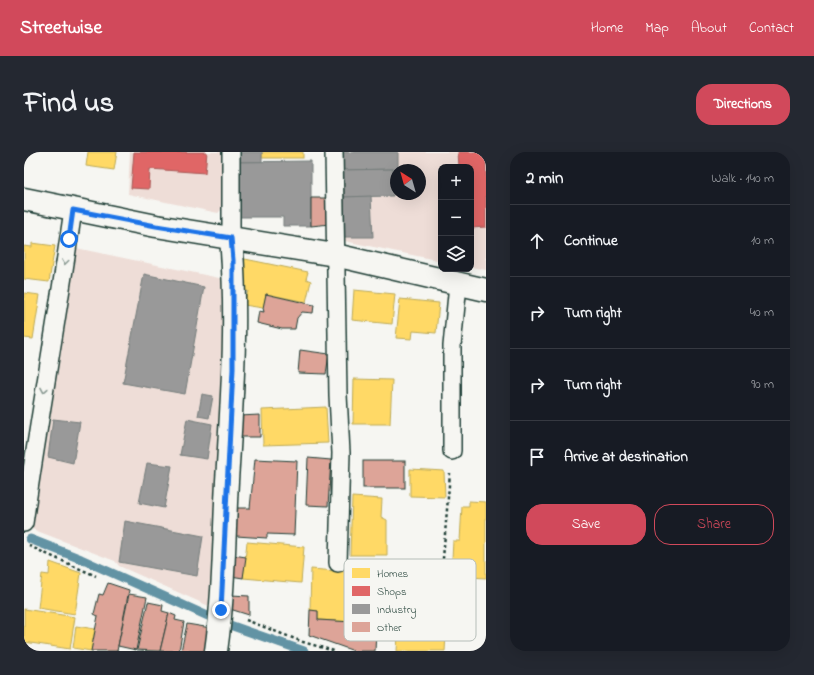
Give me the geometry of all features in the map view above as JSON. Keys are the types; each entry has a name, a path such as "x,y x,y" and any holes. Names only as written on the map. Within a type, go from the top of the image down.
{"street":[{"path":"24,199 156,226 335,255 486,290"},
{"path":"216,651 221,610 233,369 233,260 231,238"}],"lane":[{"path":"230,152 231,238"},
{"path":"334,152 338,395 341,453 338,563"},
{"path":"24,523 38,422 73,210"},
{"path":"452,451 452,346 458,284"}],"path":[{"path":"443,559 452,451"},
{"path":"28,546 96,576"},
{"path":"244,619 303,642 334,651"}],"shaded area":[{"path":"130,152 225,152 226,205 218,213 128,194"},
{"path":"339,152 486,152 486,270 474,268 474,164 438,164 438,260 340,240"},
{"path":"76,248 224,279 223,385 211,607 119,566 115,561 32,529"}],"building: Homes":[{"path":"88,152 117,152 114,170 86,166"},
{"path":"262,152 303,152 303,158 262,158"},
{"path":"32,243 55,246 49,282 24,279 24,246 32,247"},
{"path":"245,259 308,272 306,279 311,281 306,302 266,294 263,308 244,305 248,291 242,291"},
{"path":"354,290 395,294 392,324 352,320"},
{"path":"24,293 40,295 33,339 24,338"},
{"path":"400,299 439,303 436,333 413,331 412,339 396,338"},
{"path":"354,379 392,380 390,424 353,424"},
{"path":"326,407 328,443 263,445 262,410"},
{"path":"410,469 444,471 445,497 410,496"},
{"path":"352,497 382,499 381,517 387,520 387,555 350,555"},
{"path":"469,501 486,502 486,578 476,577 476,559 452,559 453,541 460,541 462,506 469,506"},
{"path":"247,542 304,547 301,583 243,578"},
{"path":"50,562 81,573 75,614 38,608 42,574 49,575"},
{"path":"311,569 344,572 344,622 318,620 318,611 310,610"},
{"path":"24,609 75,617 70,649 24,642"},
{"path":"76,626 95,629 91,651 73,648"},
{"path":"398,641 446,641 445,651 397,651"}],"building: Shops":[{"path":"134,152 207,152 205,173 150,169 149,189 131,188"},
{"path":"458,152 486,152 486,227 474,228 474,164 459,164"}],"building: Industry":[{"path":"238,152 262,152 262,162 237,162"},
{"path":"343,152 398,152 398,164 390,164 390,169 343,170"},
{"path":"311,161 311,226 283,226 283,217 239,217 237,162"},
{"path":"390,169 390,196 344,197 343,170"},
{"path":"371,196 373,237 340,237 340,198"},
{"path":"144,274 204,287 185,394 123,383"},
{"path":"202,394 213,396 209,418 198,416"},
{"path":"53,419 80,422 73,463 48,457"},
{"path":"187,419 212,424 207,459 180,455"},
{"path":"147,463 172,466 164,508 139,503"},
{"path":"125,521 203,536 197,576 119,562"}],"building: Other":[{"path":"311,198 329,198 330,224 311,226"},
{"path":"266,294 314,305 313,313 302,312 297,318 295,329 282,329 257,323 259,311 264,312 263,308"},
{"path":"300,350 329,354 326,374 298,373"},
{"path":"260,415 260,437 239,437 239,416"},
{"path":"308,458 331,460 328,506 306,505"},
{"path":"255,459 297,461 294,535 267,534 267,538 236,536 237,508 250,508"},
{"path":"363,461 405,461 405,488 363,488"},
{"path":"233,555 246,557 243,578 231,576"},
{"path":"108,583 129,590 117,651 91,651 98,616 94,614 99,594 103,595"},
{"path":"129,594 147,597 136,650 118,646"},
{"path":"231,595 249,596 249,615 230,609"},
{"path":"148,602 163,605 162,611 169,613 160,651 137,650"},
{"path":"310,610 318,611 318,620 344,622 344,641 375,641 375,651 354,651 309,635"},
{"path":"169,613 176,616 175,620 184,622 179,651 160,651"},
{"path":"187,624 211,628 206,651 181,651"}],"waterway":[{"path":"30,539 81,559 210,617"},
{"path":"227,624 304,651"}],"route":[{"path":"69,239 73,210 156,226 231,238 233,260 233,369 221,610"}]}
